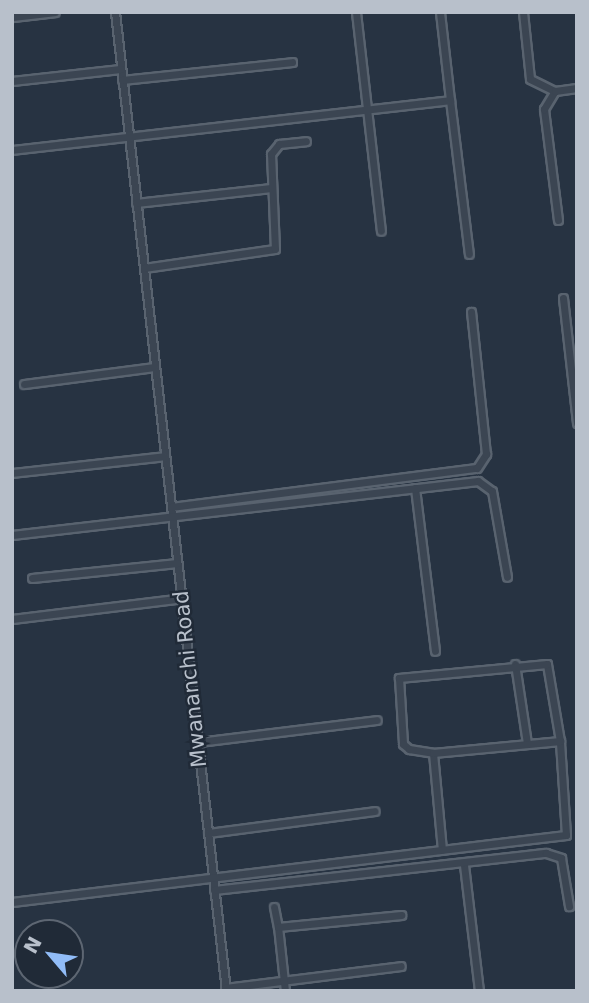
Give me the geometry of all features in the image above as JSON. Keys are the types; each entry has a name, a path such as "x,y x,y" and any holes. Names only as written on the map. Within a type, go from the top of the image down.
{"street":[{"path":"12,17 55,12"},
{"name":"Mwananchi Road","path":"115,12 226,990"},
{"path":"356,12 381,231"},
{"path":"440,12 469,254"},
{"path":"523,12 530,79 555,91 577,88"},
{"path":"122,80 292,62"},
{"path":"12,81 120,69"},
{"path":"555,91 544,109 558,220"},
{"path":"12,150 366,107 450,100"},
{"path":"144,268 275,249 271,188 272,150 279,144 306,141"},
{"path":"136,203 271,188"},
{"path":"563,298 577,423"},
{"path":"171,507 477,468 486,454 471,312"},
{"path":"24,384 155,367"},
{"path":"12,473 165,456"},
{"path":"12,535 478,481 492,491 507,577"},
{"path":"415,488 435,651"},
{"path":"32,578 177,563"},
{"path":"12,619 182,598"},
{"path":"213,885 442,850 566,835 560,741 547,664 515,664 399,678 403,744 433,753 560,741"},
{"path":"515,664 527,743"},
{"path":"198,742 377,720"},
{"path":"433,753 442,850"},
{"path":"208,832 375,811"},
{"path":"12,902 557,856 569,906"},
{"path":"464,865 479,991"},
{"path":"274,907 285,991"},
{"path":"278,927 401,915"},
{"path":"226,990 401,966"}]}
